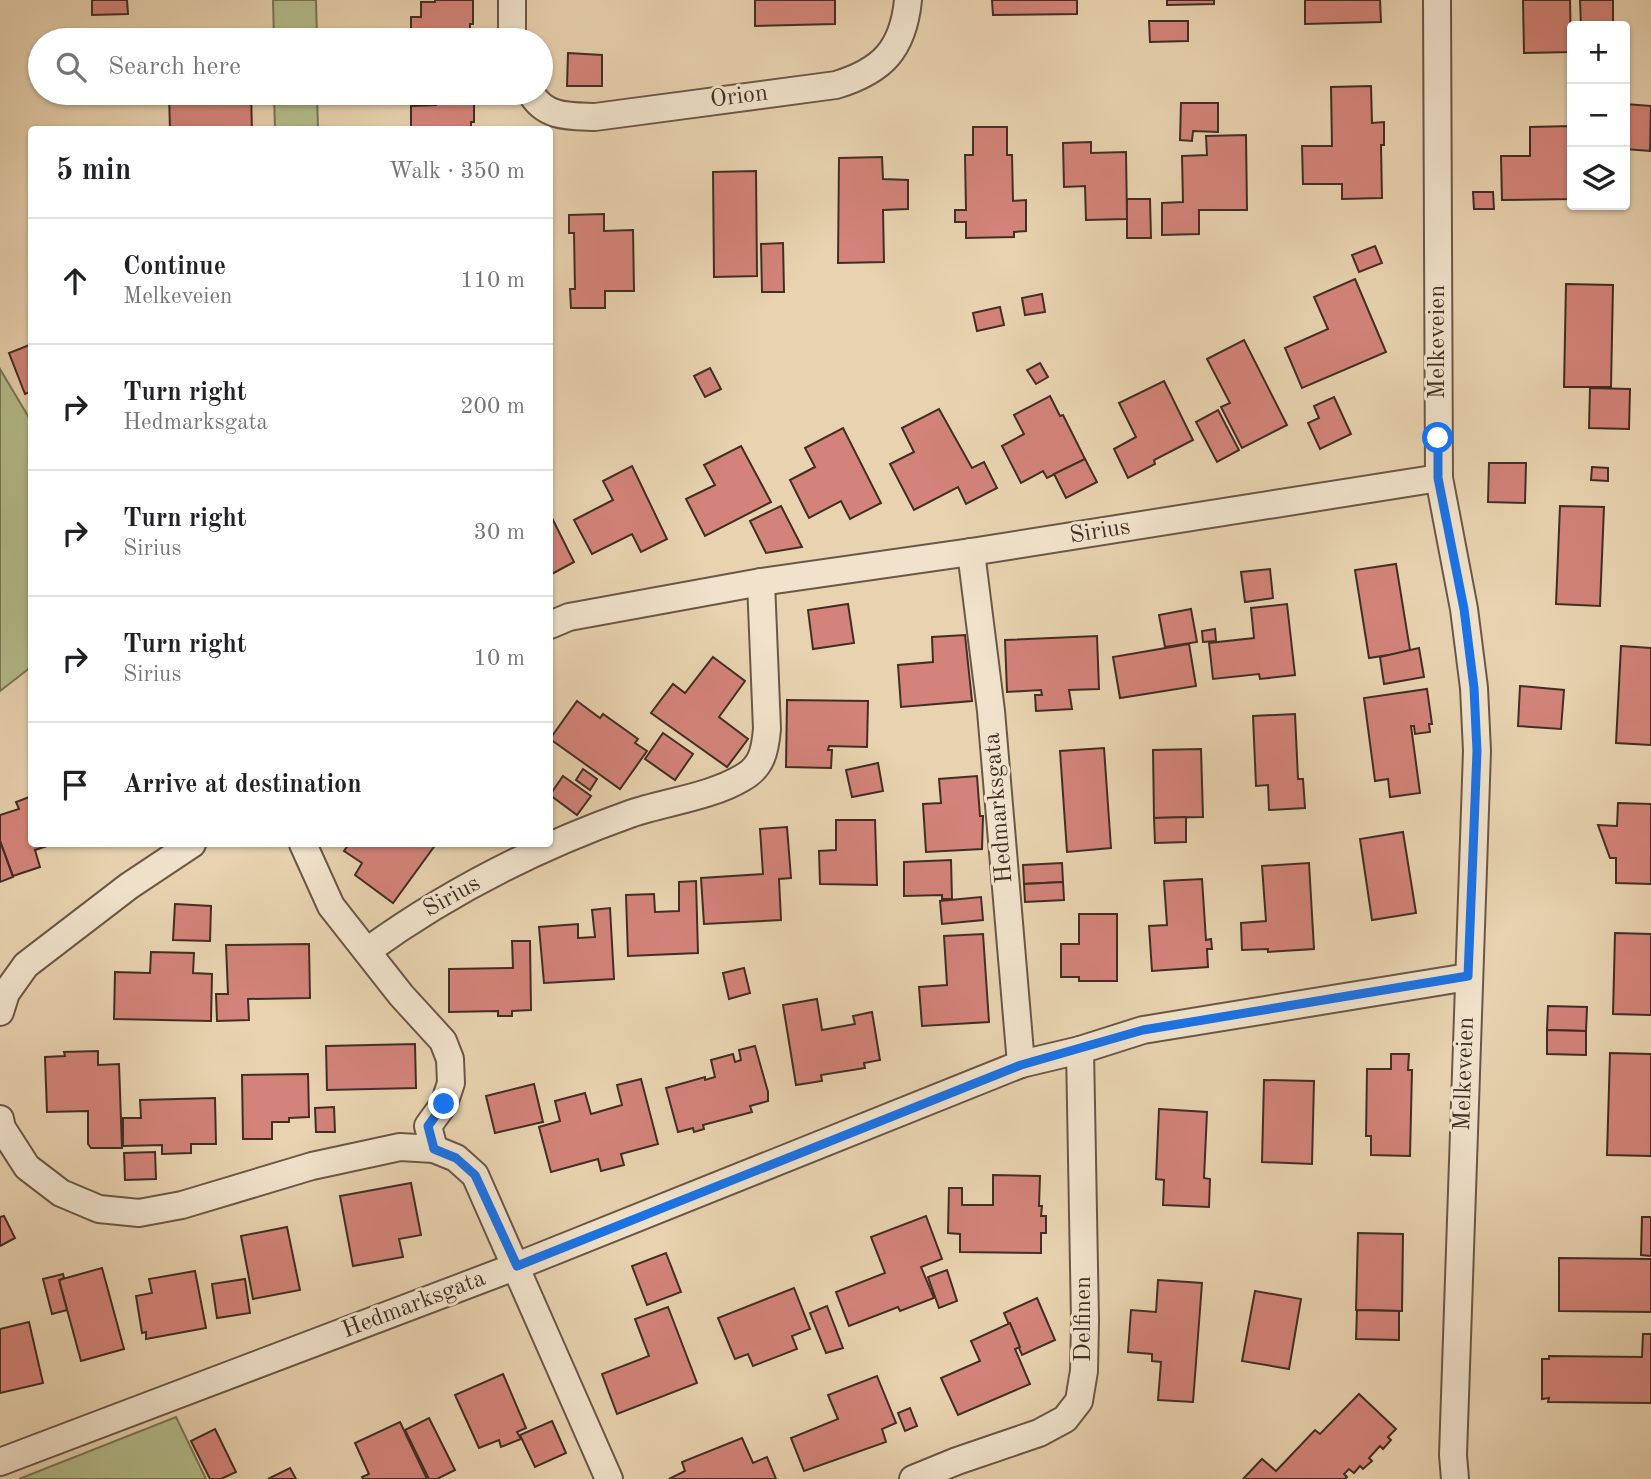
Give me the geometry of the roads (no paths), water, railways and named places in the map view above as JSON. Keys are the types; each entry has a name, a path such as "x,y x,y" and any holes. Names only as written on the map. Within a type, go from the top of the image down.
{"street":[{"path":"512,0 512,28"},
{"name":"Orion","path":"542,105 560,116 595,117 836,85 861,78 886,58 901,33 908,0"},
{"name":"Melkeveien","path":"1437,0 1438,478 1464,609 1474,688 1477,751 1453,1455 1455,1479"},
{"name":"Sirius","path":"553,624 569,617 761,582 971,552 1438,478"},
{"name":"Hedmarksgata","path":"971,552 991,711 1021,1065"},
{"name":"Sirius","path":"553,844 632,814 725,786 743,778 760,763 767,729 761,582"},
{"path":"0,1012 6,993 26,965 129,886 188,847"},
{"path":"304,847 331,906 401,995 443,1041 450,1059 451,1083 444,1104 428,1126 434,1149"},
{"name":"Sirius","path":"367,951 406,922 546,847"},
{"name":"Hedmarksgata","path":"0,1462 517,1266 1021,1065 1143,1030 1468,976"},
{"name":"Delfinen","path":"913,1479 1039,1433 1065,1419 1079,1401 1084,1371 1085,1321 1080,1050"},
{"path":"0,1119 2,1128 27,1167 61,1193 99,1209 139,1213 182,1205 351,1156 400,1147 434,1149 456,1158 475,1175 609,1479"}]}
